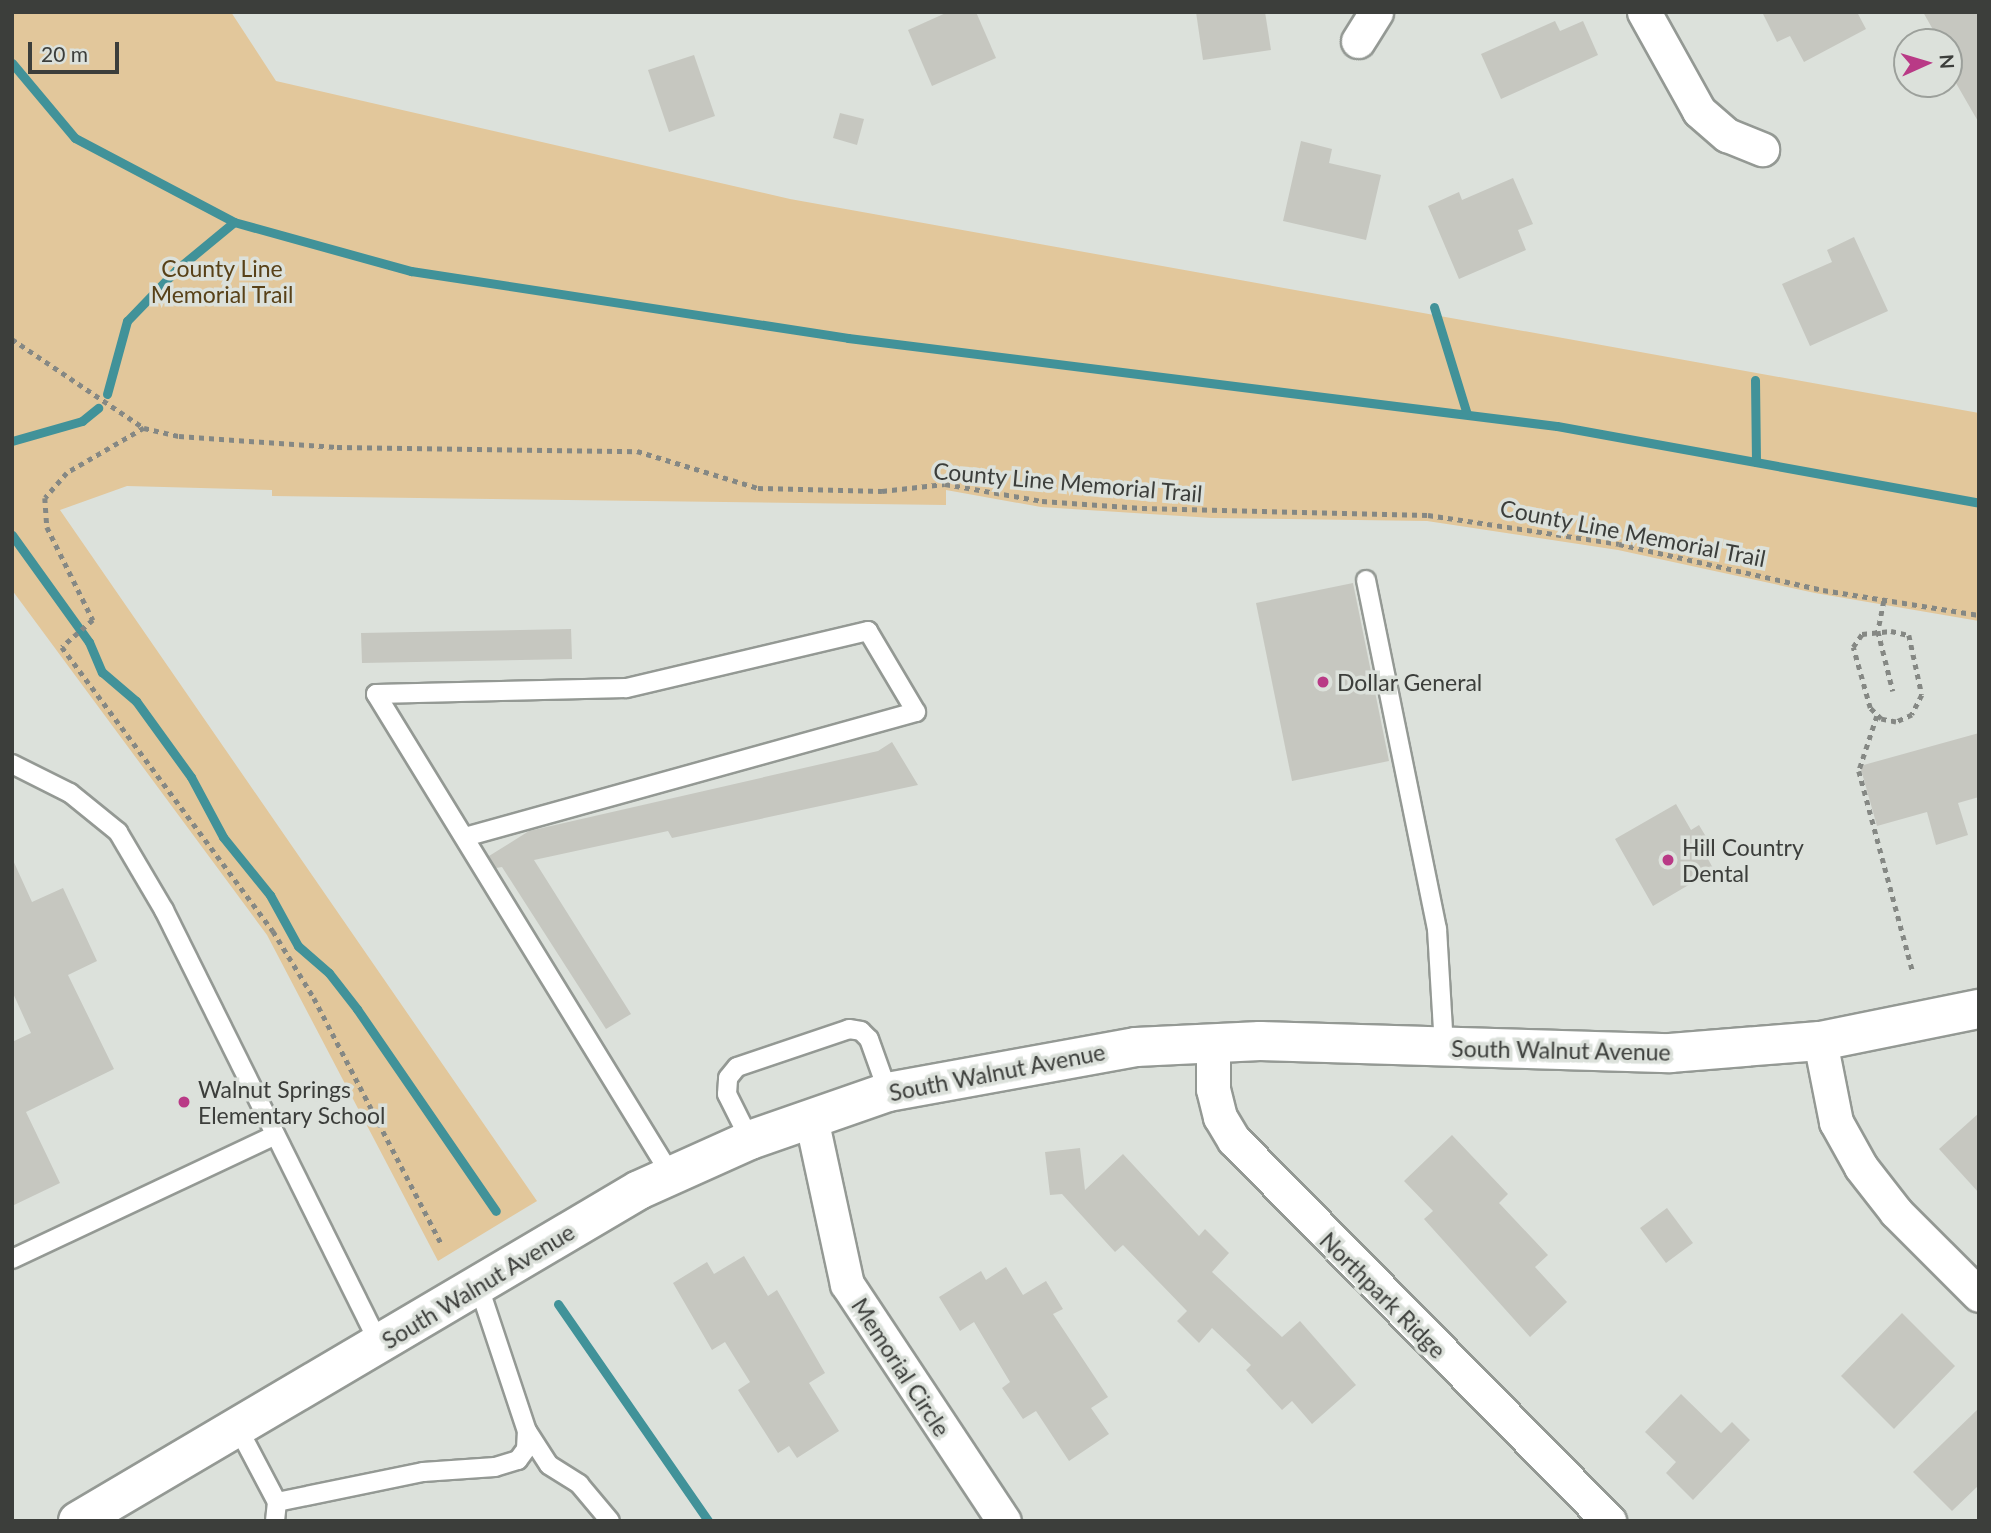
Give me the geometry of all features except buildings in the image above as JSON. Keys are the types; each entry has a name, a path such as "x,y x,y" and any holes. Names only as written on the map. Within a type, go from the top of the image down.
{"street":[{"path":"1358,41 1376,12"},
{"path":"1644,12 1699,110 1727,135 1762,149"},
{"name":"South Walnut Avenue","path":"78,1521 239,1430 671,1175 750,1140 888,1092 1058,1058 1213,1041 1645,1053 1821,1041 1979,1009"},
{"name":"Northpark Ridge","path":"1213,1041 1213,1089 1220,1117 1234,1140 1609,1521"},
{"path":"1821,1041 1836,1122 1861,1167 1890,1205 1979,1295"},
{"name":"Memorial Circle","path":"811,1118 847,1284 1004,1521"}],"lane":[{"path":"1366,580 1437,929 1444,1048"},
{"path":"465,837 916,712 868,631 626,688 376,694 671,1175"},
{"path":"12,764 70,793 118,832 164,910 380,1345"},
{"path":"750,1140 727,1094 727,1078 749,1062 849,1029 861,1031 869,1039 888,1092"},
{"path":"12,1259 275,1135"},
{"path":"478,1287 527,1431 549,1465 579,1484 610,1521"},
{"path":"239,1430 277,1502 275,1521"},
{"path":"277,1502 422,1472 495,1467 518,1460 526,1449 527,1431"}],"path":[{"name":"County Line Memorial Trail","path":"12,339 144,428 211,440 315,446 636,451 758,488 882,491 945,484 1042,501 1142,508 1428,515 1619,544 1884,601 1979,615"},
{"path":"144,428 67,472 45,498 47,527 93,620 62,647 279,941 442,1245"},
{"path":"1884,601 1878,632 1893,691"},
{"path":"1877,716 1888,722 1906,720 1920,707 1923,695 1909,635 1878,632 1862,634 1853,647 1877,716 1859,771 1913,973"}],"green space":[{"name":"County Line Memorial Trail","path":"12,12 231,12 276,81 790,199 1979,413 1979,621 1815,593 1618,550 1427,521 1212,518 1041,507 946,490 946,505 272,496 272,490 127,486 60,510 537,1201 438,1261 267,935 12,590"}],"waterway":[{"path":"12,63 75,138 234,222 411,271 848,338 1557,426 1979,503"},
{"path":"107,394 127,321 176,270 234,222"},
{"path":"1434,307 1467,414"},
{"path":"1755,380 1756,462"},
{"path":"12,441 82,421 98,408"},
{"path":"12,535 89,642 102,672 136,701 191,777 223,837 270,895 298,946 329,973 357,1009 496,1211"},
{"path":"558,1304 708,1521"}],"place":[{"name":"Dollar General","path":"1323,682"},
{"name":"Hill Country Dental","path":"1668,860"},
{"name":"Walnut Springs Elementary School","path":"184,1102"}]}
